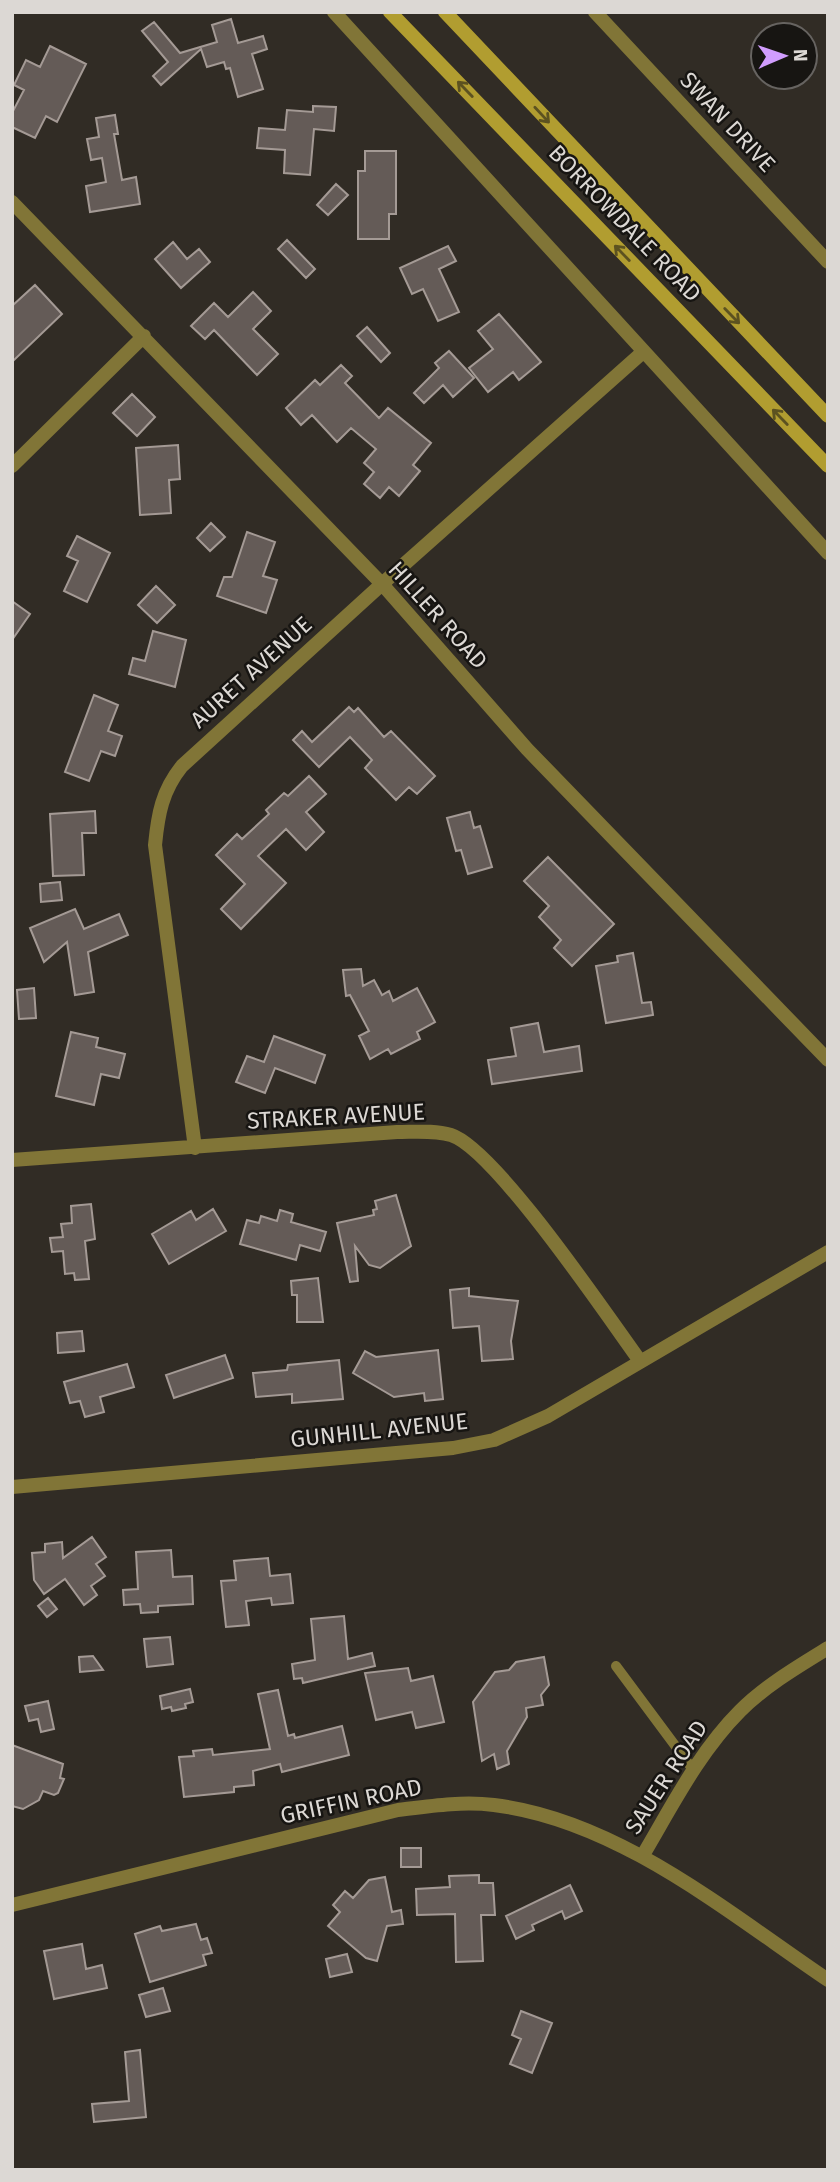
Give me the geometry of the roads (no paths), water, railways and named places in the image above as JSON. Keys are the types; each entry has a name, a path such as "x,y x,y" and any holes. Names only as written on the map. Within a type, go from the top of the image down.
{"main road":[{"name":"BORROWDALE ROAD","path":"390,12 828,466"},
{"name":"BORROWDALE ROAD","path":"444,12 828,416"}],"street":[{"path":"334,12 828,553"},
{"name":"SWAN DRIVE","path":"595,12 828,262"},
{"name":"HILLER ROAD","path":"12,202 144,335 382,584 527,749 828,1060"},
{"path":"12,466 144,335"},
{"name":"AURET AVENUE","path":"195,1148 155,845 158,810 169,782 182,766 382,584 643,352"},
{"name":"STRAKER AVENUE","path":"12,1160 397,1132 427,1131 453,1136 477,1153 510,1189 640,1361"},
{"name":"GUNHILL AVENUE","path":"12,1487 467,1446 521,1430 828,1252"},
{"name":"SAUER ROAD","path":"643,1855 694,1771 739,1712 764,1689 828,1648"},
{"name":"GRIFFIN ROAD","path":"12,1905 398,1810 444,1804 494,1805 580,1828 643,1855 828,1980"}],"lane":[{"path":"616,1666 694,1771"}]}
